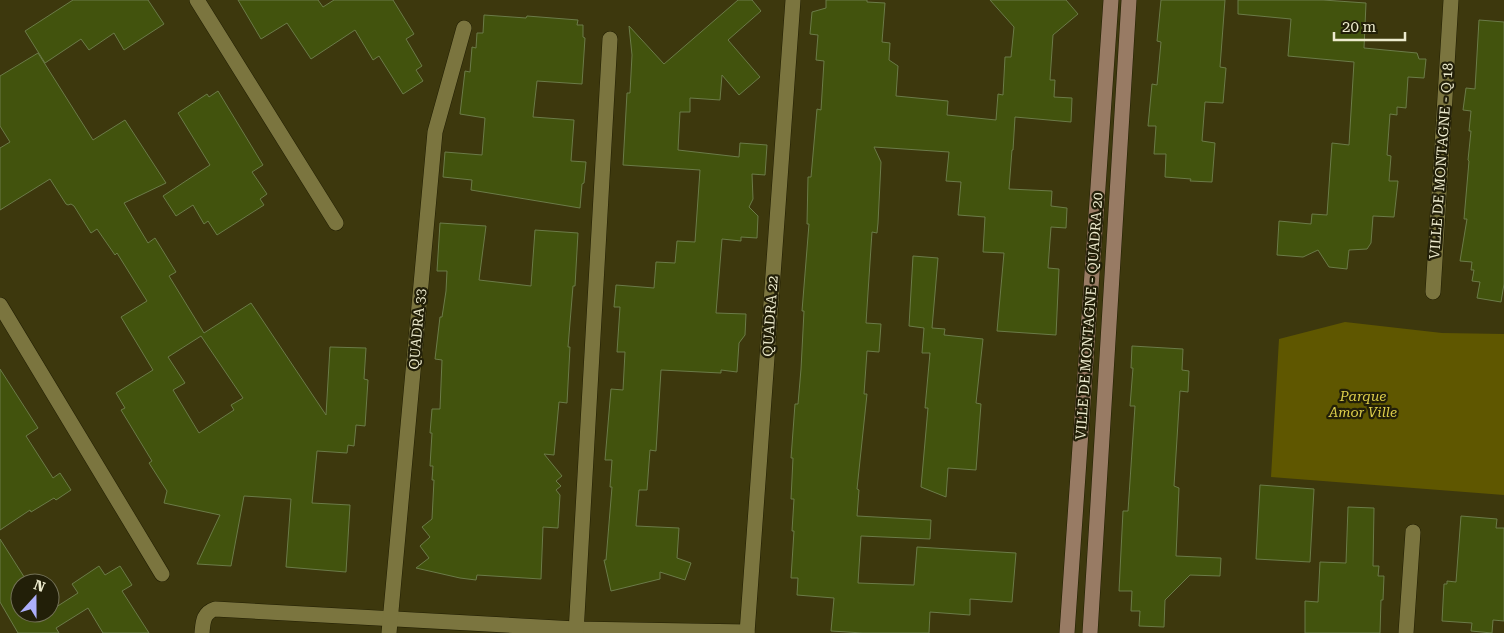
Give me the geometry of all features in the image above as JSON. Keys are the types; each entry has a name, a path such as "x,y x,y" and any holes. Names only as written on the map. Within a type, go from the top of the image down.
{"street":[{"path":"197,0 336,223"},
{"name":"QUADRA 22","path":"747,632 793,0"},
{"name":"VILLE DE MONTAGNE - QUADRA 20","path":"1067,633 1111,0"},
{"name":"VILLE DE MONTAGNE - QUADRA 20","path":"1090,633 1129,0"},
{"name":"VILLE DE MONTAGNE - Q 18","path":"1433,292 1451,0"},
{"name":"QUADRA 33","path":"389,625 435,132 464,28"},
{"path":"576,631 610,39"},
{"path":"0,305 162,574"},
{"path":"1406,633 1413,532"},
{"path":"202,633 206,615 210,610 215,609 389,625 576,631 747,632"}],"green space":[{"name":"Parque Amor Ville","path":"1345,322 1442,333 1504,334 1504,495 1271,477 1279,339"}],"building":[{"path":"73,0 148,0 164,24 124,50 114,33 89,50 81,39 45,63 25,31"},
{"path":"238,0 318,0 323,7 334,0 393,0 414,34 406,39 422,66 416,70 423,81 403,94 379,56 373,60 355,30 311,59 287,23 261,39"},
{"path":"738,0 752,0 761,11 728,40 760,77 739,95 722,75 720,100 690,98 690,112 680,112 678,150 739,157 740,143 767,145 765,175 752,174 753,199 749,207 758,216 757,238 741,237 741,241 722,239 716,313 746,314 745,335 739,343 737,372 721,370 721,373 661,370 656,451 650,450 647,490 639,490 636,526 679,528 677,558 691,563 685,580 660,572 660,579 611,591 604,560 606,560 612,487 610,487 612,460 605,460 611,389 623,390 625,352 617,352 620,307 614,307 616,285 654,288 656,262 675,263 677,241 695,242 700,170 623,165 627,93 630,93 632,55 629,26 664,64"},
{"path":"826,0 867,0 867,2 885,3 882,42 890,43 889,60 898,66 896,96 948,101 947,115 996,120 998,94 1003,95 1005,57 1011,57 1014,27 990,0 1066,0 1078,14 1053,35 1050,80 1055,80 1054,97 1072,98 1071,122 1015,117 1009,189 1052,191 1051,206 1067,208 1066,228 1051,227 1048,268 1059,269 1056,335 997,331 1004,253 983,252 985,217 958,215 961,182 946,181 949,152 874,147 881,162 878,223 877,233 872,232 866,323 881,324 879,352 867,351 864,394 867,394 857,489 859,490 857,516 931,520 930,539 861,536 858,583 914,585 917,547 1016,553 1012,602 970,599 970,615 930,612 929,633 831,631 834,598 797,595 798,578 791,578 794,499 791,499 793,458 791,458 795,404 798,404 801,369 804,311 802,311 809,224 807,224 808,177 811,177 817,109 821,110 824,61 816,60 818,35 810,34 812,12 826,8"},
{"path":"1161,0 1225,0 1220,67 1226,68 1223,103 1205,102 1202,141 1215,143 1212,182 1165,177 1166,154 1154,154 1156,126 1148,126 1152,84 1157,85 1161,42 1157,41"},
{"path":"1238,0 1323,0 1366,3 1364,48 1417,53 1419,59 1426,59 1424,78 1408,77 1406,108 1397,107 1397,115 1390,114 1387,155 1391,156 1389,181 1398,181 1394,217 1373,216 1371,243 1367,249 1349,250 1347,269 1329,267 1318,250 1303,257 1277,255 1279,221 1311,224 1312,214 1327,215 1332,143 1349,145 1354,62 1288,56 1291,19 1238,14"},
{"path":"484,15 578,20 577,25 583,25 583,37 585,38 582,84 537,81 533,117 574,120 571,161 586,162 580,208 471,190 472,180 443,177 445,152 482,155 485,118 460,114 465,71 470,72 472,47 476,48 477,33 483,33"},
{"path":"1479,20 1504,22 1504,284 1501,302 1477,298 1480,282 1472,281 1474,270 1471,270 1472,262 1460,261 1467,219 1464,219 1471,131 1469,131 1471,111 1463,110 1466,88 1475,89"},
{"path":"38,53 93,140 125,120 166,183 124,203 148,243 155,238 176,272 169,276 204,333 251,303 326,415 330,347 366,348 364,379 368,380 365,426 356,425 354,446 348,445 347,453 317,451 312,503 350,505 346,572 286,567 291,499 244,496 231,566 197,564 220,515 164,503 167,491 149,463 152,461 121,410 125,408 116,393 153,370 121,317 147,301 117,253 115,255 97,229 91,233 74,206 66,204 50,179 0,210 0,148 10,142 0,126 0,76","holes":["201,336 243,398 231,405 234,410 199,433 173,390 185,383 168,357"]},
{"path":"218,91 263,165 252,172 267,194 260,199 264,205 217,235 208,221 204,224 193,205 176,216 163,196 210,165 178,113 207,94 209,97"},
{"path":"440,223 486,226 479,280 531,286 535,230 578,233 575,286 573,286 568,347 570,347 567,403 559,402 554,455 544,454 562,476 556,481 561,486 556,490 560,495 558,528 543,527 541,579 477,575 476,580 416,568 429,558 420,546 430,537 422,527 432,519 434,480 432,480 433,466 430,466 432,433 430,433 432,409 440,409 442,360 435,359 440,317 442,317 446,291 447,271 437,271"},
{"path":"913,256 938,258 932,328 945,329 944,335 983,339 976,403 981,404 976,470 948,468 946,497 921,487 928,408 925,408 930,353 922,353 924,328 909,326"},
{"path":"1132,346 1183,349 1182,370 1189,371 1188,392 1180,391 1174,486 1179,488 1176,556 1221,558 1220,576 1190,575 1165,600 1164,627 1139,626 1140,611 1131,611 1132,591 1119,591 1123,511 1128,511 1135,406 1130,406 1133,368 1131,368"},
{"path":"0,369 38,428 26,436 53,478 60,473 71,490 56,500 54,498 31,512 30,510 0,530"},
{"path":"1260,485 1314,489 1310,562 1256,559"},
{"path":"1348,507 1374,508 1373,566 1379,566 1378,576 1384,576 1380,633 1305,633 1305,601 1318,602 1320,562 1346,563"},
{"path":"1461,516 1497,519 1496,528 1504,528 1504,621 1493,620 1492,633 1471,631 1472,623 1442,621 1444,584 1447,584 1447,581 1456,582"},
{"path":"0,539 22,573 10,573 10,619 0,602"},
{"path":"99,566 105,575 120,566 132,585 122,591 149,633 103,633 88,608 56,628 59,633 18,633 12,623 60,623 60,605 78,593 72,584"}]}
